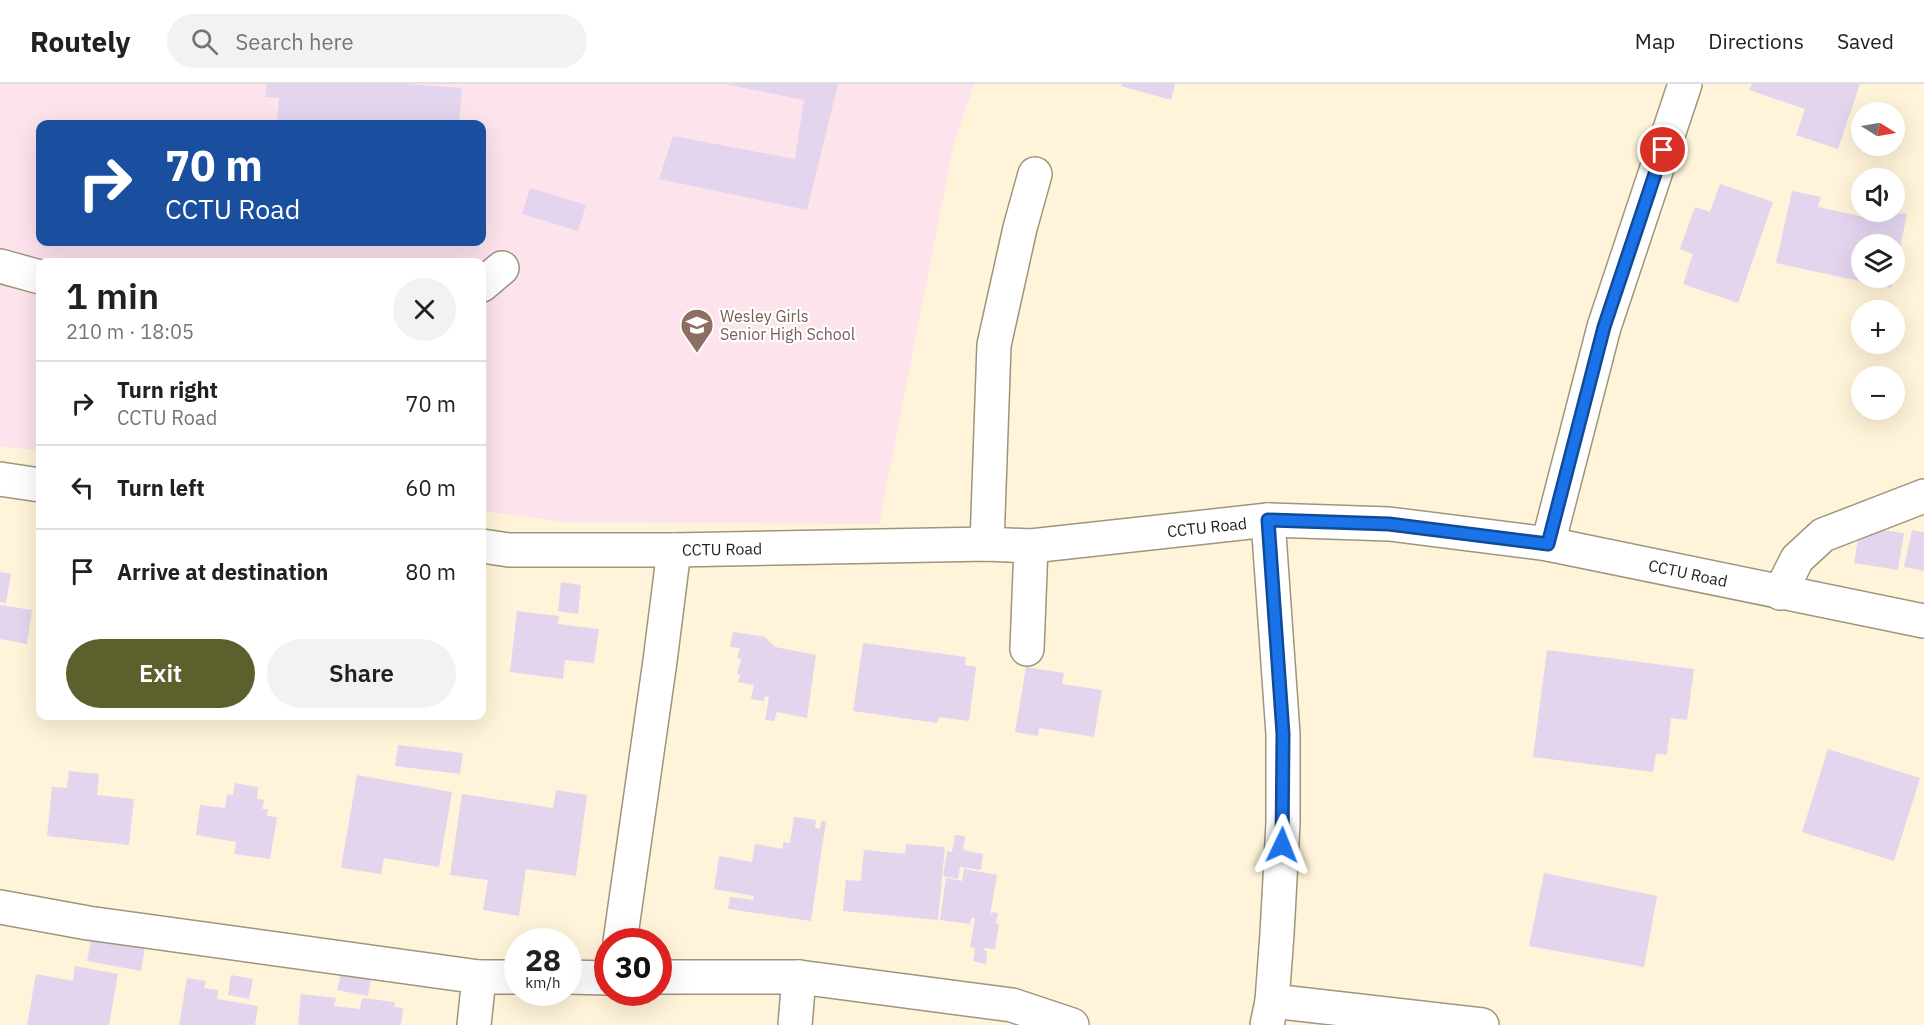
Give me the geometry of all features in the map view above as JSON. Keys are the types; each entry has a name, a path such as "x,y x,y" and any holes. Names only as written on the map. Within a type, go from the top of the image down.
{"street":[{"path":"1548,544 1604,327 1685,84"},
{"path":"987,544 994,345 1020,228 1035,174"},
{"path":"0,266 36,276"},
{"path":"0,479 36,484"},
{"path":"1780,593 1797,559 1823,535 1924,496"},
{"path":"1268,520 1283,734 1283,823 1270,1013 1482,1025"},
{"name":"CCTU Road","path":"486,547 508,550 674,550 987,544 1031,546 1268,520 1389,524 1548,544 1924,621"},
{"path":"1027,649 1031,546"},
{"path":"623,928 674,550"},
{"path":"0,907 88,923 479,977 504,977"},
{"path":"474,1025 479,977"},
{"path":"672,977 799,977 1012,1005 1072,1025"},
{"path":"795,1025 799,977"}],"shaded area":[{"name":"Wesley Girls Senior High School","path":"0,84 974,84 954,143 879,524 564,522 486,512 486,258 36,258 36,450 0,446"}],"building":[{"path":"267,84 408,84 462,88 459,120 277,120 279,98 265,97"},
{"path":"725,84 838,84 807,210 659,179 673,136 795,159 804,100"},
{"path":"1121,84 1175,84 1171,100 1121,86"},
{"path":"1752,84 1860,84 1854,102 1851,102 1851,111 1838,149 1796,135 1805,109 1749,90"},
{"path":"1720,184 1773,202 1738,303 1683,284 1693,254 1680,249 1695,207 1710,212"},
{"path":"530,188 586,205 578,231 522,214"},
{"path":"1792,191 1821,197 1818,207 1851,214 1851,222 1905,222 1905,214 1907,214 1903,234 1851,234 1851,279 1776,263"},
{"path":"1860,527 1904,533 1898,570 1854,563"},
{"path":"1912,530 1924,532 1924,571 1904,567"},
{"path":"0,572 11,574 6,603 0,602"},
{"path":"561,582 581,585 578,614 558,611"},
{"path":"0,605 32,610 27,644 0,639"},
{"path":"517,611 559,616 558,624 599,629 594,663 565,660 563,679 510,672"},
{"path":"733,632 765,637 775,647 816,655 807,718 777,712 774,721 765,720 769,697 765,696 764,701 751,699 754,685 738,682 740,675 737,674 741,659 737,658 740,648 730,647"},
{"path":"863,643 966,657 965,665 976,667 969,721 939,717 937,723 853,711"},
{"path":"1547,650 1694,669 1687,720 1671,718 1667,755 1656,754 1653,772 1533,757"},
{"path":"1026,667 1064,673 1062,684 1102,690 1094,737 1039,728 1038,736 1015,732"},
{"path":"398,745 463,753 460,774 395,766"},
{"path":"1828,749 1920,778 1894,861 1802,832"},
{"path":"69,771 99,774 97,795 134,799 129,845 47,836 52,787 67,788"},
{"path":"357,775 452,792 439,867 384,858 381,874 341,868"},
{"path":"235,783 258,787 257,799 264,800 262,809 268,809 267,816 277,817 270,859 234,854 236,842 196,835 200,805 225,808 227,794 233,795"},
{"path":"556,790 587,795 576,876 526,869 519,916 483,910 488,880 450,875 462,794 553,808"},
{"path":"794,817 816,820 815,828 820,829 821,821 826,821 811,921 728,909 730,897 753,900 754,896 714,889 719,856 752,862 755,844 783,849 783,842 790,843"},
{"path":"955,835 965,836 963,850 983,854 981,870 960,867 958,879 943,876 947,851 952,852"},
{"path":"906,844 945,847 938,920 843,911 846,880 861,881 864,850 905,854"},
{"path":"964,869 997,875 990,916 992,912 998,913 996,924 999,924 995,949 984,948 987,951 986,964 973,961 975,948 970,947 975,919 972,918 973,913 970,924 940,920 946,878 962,881"},
{"path":"1544,873 1657,896 1644,967 1529,946"},
{"path":"93,930 146,941 141,971 87,961"},
{"path":"75,966 118,974 109,1025 27,1025 36,974 73,981"},
{"path":"342,970 366,975 366,979 371,980 368,996 337,990"},
{"path":"231,975 253,979 249,999 228,995"},
{"path":"187,978 206,981 204,988 218,990 217,999 258,1006 255,1025 179,1025"},
{"path":"301,994 336,998 334,1006 360,1009 362,998 395,1002 394,1007 403,1008 401,1025 298,1025"}],"place":[{"name":"Wesley Girls Senior High School","path":"697,354"}],"route":[{"path":"1282,845 1283,734 1268,520 1389,524 1548,544 1604,327 1663,150"}]}
